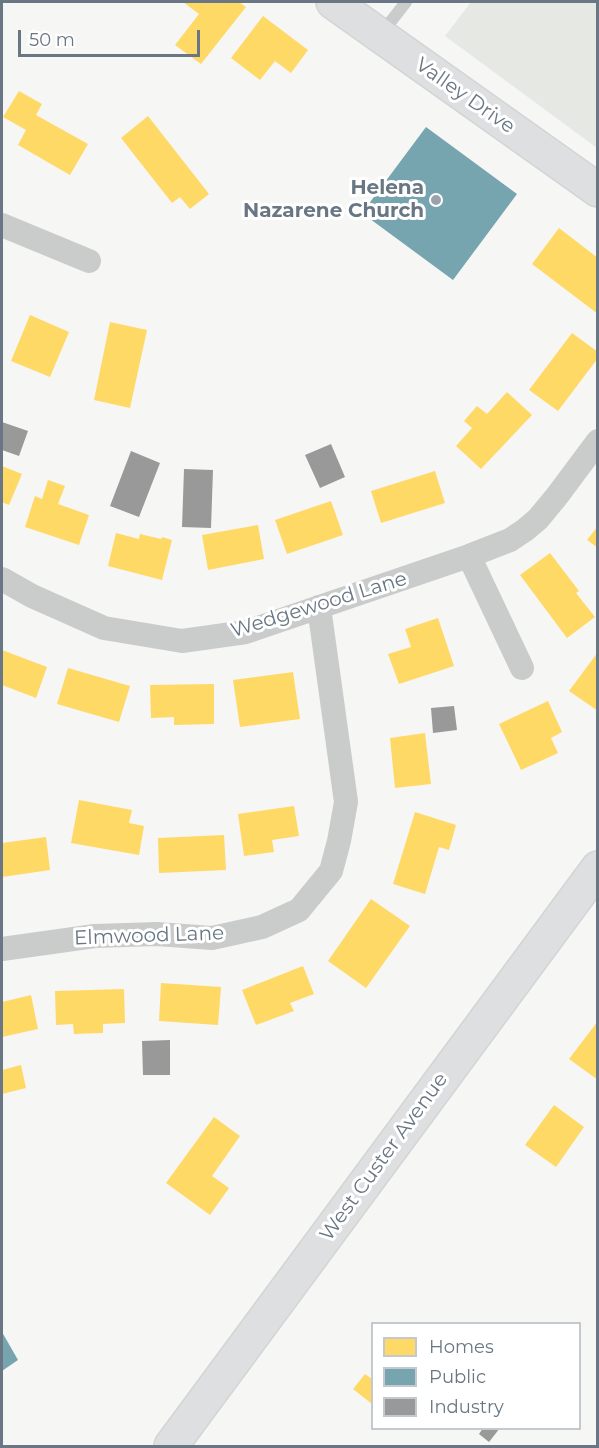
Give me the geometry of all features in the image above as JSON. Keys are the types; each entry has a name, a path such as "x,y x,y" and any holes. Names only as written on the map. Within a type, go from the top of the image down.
{"main road":[{"name":"Valley Drive","path":"333,2 597,190"},
{"name":"West Custer Avenue","path":"171,1446 597,868"}],"street":[{"path":"2,225 89,261"},
{"name":"Wedgewood Lane","path":"2,579 32,596 104,628 182,641 246,632 510,540 538,519 597,441"},
{"path":"469,556 522,668"},
{"name":"Elmwood Lane","path":"2,949 94,936 157,934 212,938 262,927 299,910 331,872 346,802 319,608"}],"lane":[{"path":"380,35 406,2"}],"shaded area":[{"path":"471,2 597,2 597,148 445,36"}],"building: Homes":[{"path":"183,2 239,2 246,7 201,64 175,45 199,14"},
{"path":"263,16 308,50 291,73 275,61 260,80 231,58"},
{"path":"19,91 42,104 36,115 88,144 70,175 18,145 26,130 3,117"},
{"path":"148,116 209,194 190,209 180,197 172,203 121,138"},
{"path":"559,228 598,258 598,314 532,264"},
{"path":"30,315 69,332 50,377 11,361"},
{"path":"110,322 147,330 130,408 94,400"},
{"path":"572,333 598,352 598,358 558,411 529,390"},
{"path":"507,392 532,415 481,469 456,446 472,428 464,421 477,406 487,414"},
{"path":"2,466 22,474 9,505 2,502"},
{"path":"435,471 445,503 381,523 371,491"},
{"path":"48,480 65,486 58,504 89,515 79,545 25,527 35,496 42,499"},
{"path":"331,501 343,535 287,554 275,520"},
{"path":"258,525 264,559 208,570 202,535"},
{"path":"598,526 598,548 587,540"},
{"path":"116,533 139,539 140,534 172,540 162,580 108,566"},
{"path":"550,553 579,591 576,593 595,617 567,638 520,575"},
{"path":"438,618 454,666 399,684 388,654 411,647 405,629"},
{"path":"2,650 47,667 36,698 2,685"},
{"path":"598,652 598,711 569,691"},
{"path":"68,668 130,686 119,722 57,704"},
{"path":"293,672 300,719 240,727 233,680"},
{"path":"214,684 214,724 174,725 174,717 151,718 150,685"},
{"path":"548,701 562,732 551,738 558,753 521,770 499,724"},
{"path":"425,733 431,784 395,788 390,738"},
{"path":"79,800 132,810 129,823 144,826 139,855 71,843"},
{"path":"294,806 299,836 272,840 274,852 244,856 238,814"},
{"path":"415,812 456,825 449,850 439,847 425,894 393,884"},
{"path":"224,835 226,870 159,873 158,838"},
{"path":"46,837 50,870 2,877 2,843"},
{"path":"371,899 410,926 366,988 328,961"},
{"path":"303,966 314,994 290,1003 294,1011 256,1025 242,990"},
{"path":"161,983 221,987 218,1025 159,1021"},
{"path":"124,989 125,1023 103,1024 103,1033 74,1034 73,1024 56,1025 55,991"},
{"path":"31,995 38,1029 2,1037 2,1002"},
{"path":"598,1021 598,1080 569,1059"},
{"path":"21,1065 26,1088 2,1094 2,1070"},
{"path":"554,1105 584,1127 556,1167 525,1145"},
{"path":"214,1117 240,1136 212,1176 229,1188 210,1215 166,1183"},
{"path":"365,1374 371,1378 371,1403 353,1389"}],"building: Public":[{"path":"426,127 517,194 453,280 362,213"},
{"path":"2,1332 18,1360 2,1371"}],"building: Industry":[{"path":"2,422 28,431 19,456 2,450"},
{"path":"331,444 345,477 320,488 305,455"},
{"path":"131,451 160,463 139,517 110,506"},
{"path":"184,469 213,470 211,528 182,527"},
{"path":"454,706 457,730 433,733 431,708"},
{"path":"170,1040 170,1075 143,1075 142,1041"},
{"path":"482,1430 498,1430 489,1442 479,1434"}],"place":[{"name":"Helena Nazarene Church","path":"436,200"}]}
